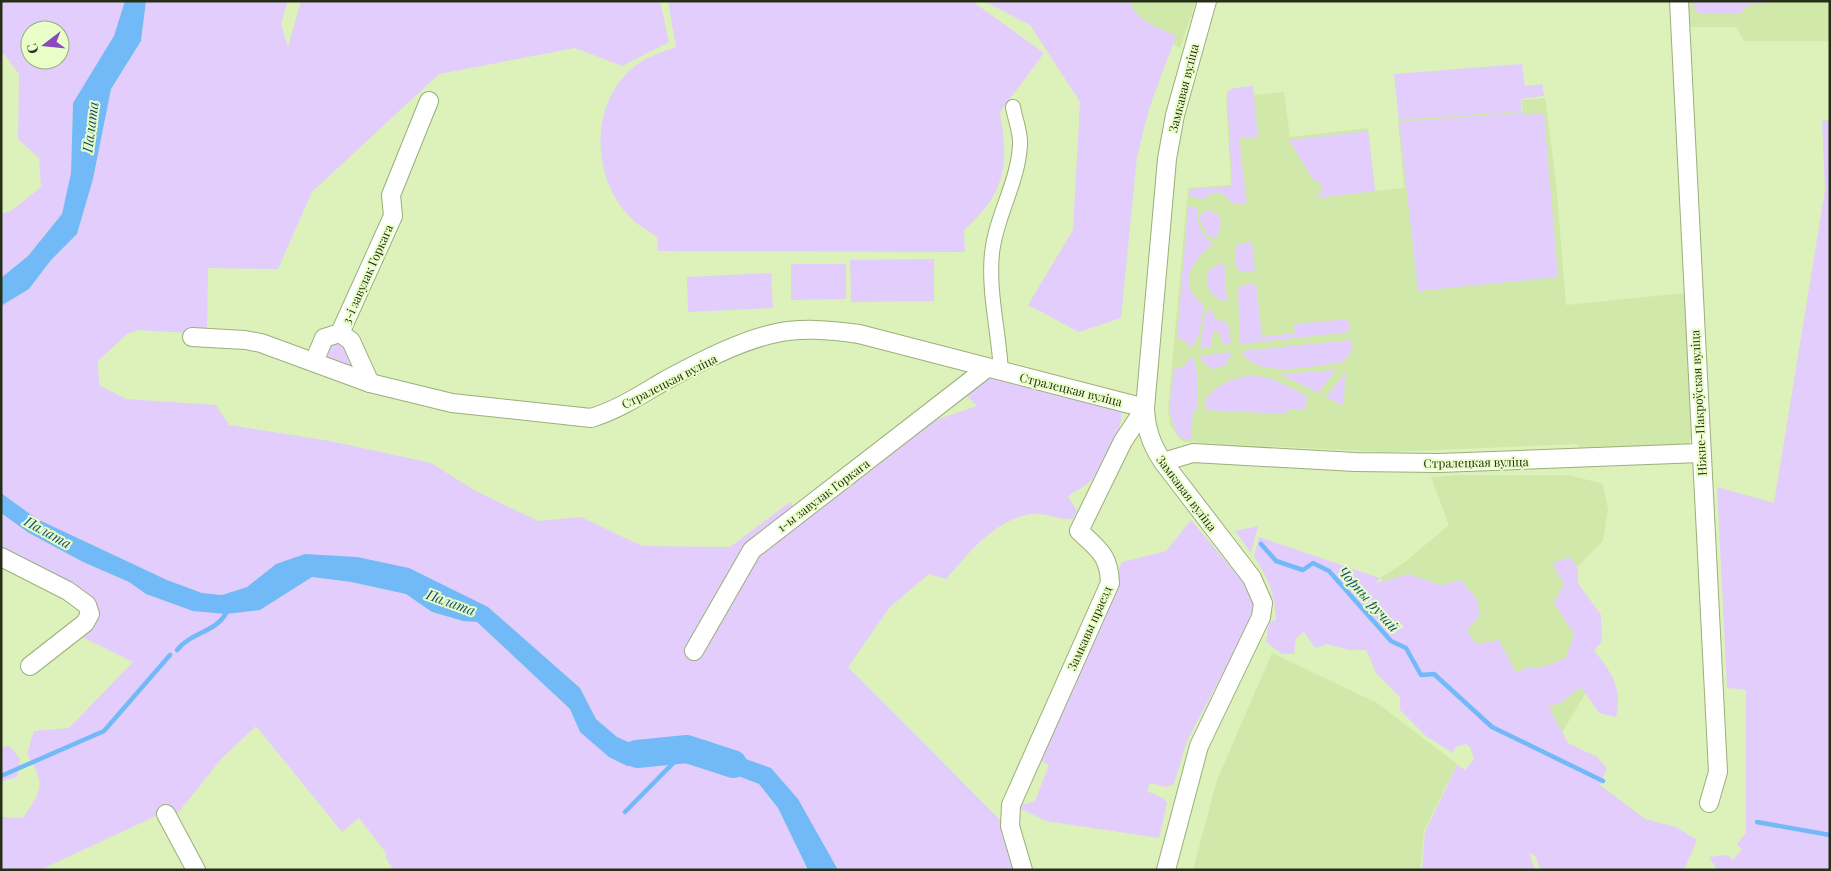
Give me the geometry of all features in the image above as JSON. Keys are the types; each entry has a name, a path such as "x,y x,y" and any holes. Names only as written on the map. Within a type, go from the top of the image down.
{"street":[{"name":"Замкавая вуліца","path":"1166,870 1199,746 1261,617 1263,603 1252,578 1153,447 1146,428 1144,408 1167,159 1175,115 1207,1"},
{"name":"Ніжне-Пакроўская вуліца","path":"1679,1 1700,453 1718,772 1709,803"},
{"name":"3-і завулак Горкага","path":"314,362 324,338 340,333 393,216 391,195 429,101"},
{"path":"994,370 992,254 996,229 1016,173 1020,144 1013,108"},
{"name":"Стралецкая вуліца","path":"192,337 262,343 370,383 452,403 591,418 607,413 669,378 747,341 792,330 838,331 859,334 1144,408"},
{"name":"3-і завулак Горкага","path":"340,333 351,341 370,383"},
{"name":"1-ы завулак Горкага","path":"694,651 752,550 994,370"},
{"name":"Замкавы праезд","path":"1023,870 1010,826 1011,805 1110,584 1109,566 1104,554 1079,532 1123,441 1144,408"},
{"name":"Стралецкая вуліца","path":"1163,462 1193,453 1355,462 1439,463 1589,459 1700,453"},
{"path":"1,556 68,591 87,605 90,614 85,623 30,666"},
{"path":"166,814 196,870"}],"shaded area":[{"path":"1,1 125,1 115,36 73,103 71,173 62,214 28,256 1,278 1,214 11,211 41,187 39,158 18,139 19,74 1,50"},
{"path":"146,1 288,1 281,24 288,47 301,1 660,1 669,42 622,66 575,48 439,74 312,192 278,269 208,268 207,334 138,330 126,335 98,361 99,385 126,399 216,405 229,425 330,441 431,463 474,490 538,521 581,517 642,546 730,547 790,502 802,519 924,424 977,406 967,396 989,377 1121,410 1117,437 1104,463 1088,483 1068,496 1077,511 1073,519 1031,514 1018,517 994,530 973,549 946,579 929,574 890,607 848,667 1002,822 1016,870 838,870 826,850 740,757 641,748 617,737 596,719 580,688 488,607 276,564 247,587 222,595 202,593 167,580 37,519 1,493 1,306 29,289 51,260 77,234 93,179 111,89 141,41"},
{"path":"668,1 972,1 1044,53 1000,112 1004,148 1004,163 1001,177 989,203 964,230 965,252 658,251 657,237 635,222 618,203 609,184 600,142 603,120 609,100 620,82 635,66 655,55 676,47"},
{"path":"984,1 1131,1 1133,8 1142,18 1176,36 1149,109 1137,157 1121,318 1079,332 1028,305 1073,230 1080,102 1030,25"},
{"path":"1125,1 1196,1 1180,48 1127,16"},
{"path":"1688,1 1830,1 1830,41 1744,41 1736,27 1689,27"},
{"path":"1692,1 1769,1 1769,3 1748,5 1740,13 1702,14 1696,11"},
{"path":"1522,64 1525,86 1542,84 1544,96 1521,99 1521,111 1399,120 1394,74"},
{"path":"1253,86 1258,137 1239,138 1247,204 1232,204 1226,196 1219,193 1211,194 1203,199 1189,197 1190,189 1232,186 1227,92 1234,88"},
{"path":"1284,92 1290,137 1368,128 1375,191 1404,188 1398,119 1522,110 1522,100 1545,98 1556,183 1566,305 1685,293 1692,435 1689,443 1684,446 1579,452 1578,444 1387,452 1185,442 1180,439 1170,425 1168,410 1188,188 1231,185 1226,98"},
{"path":"1523,112 1523,115 1544,113 1558,277 1418,291 1399,122"},
{"path":"1830,120 1830,870 1717,870 1709,857 1728,855 1733,860 1742,849 1737,844 1746,833 1746,690 1727,688 1717,487 1774,503 1825,190 1822,121"},
{"path":"1368,131 1375,191 1316,198 1322,192 1322,188 1318,181 1313,180 1289,140"},
{"path":"1188,206 1197,208 1200,228 1205,237 1213,244 1199,258 1190,273 1190,289 1195,297 1204,305 1198,335 1190,349 1189,344 1177,337"},
{"path":"1208,210 1219,215 1221,223 1217,238 1209,238 1199,219 1203,212"},
{"path":"1252,242 1255,272 1240,271 1236,266 1235,248 1240,243"},
{"path":"934,259 934,301 851,302 850,260"},
{"path":"1224,262 1227,301 1221,300 1212,294 1207,285 1210,269"},
{"path":"791,264 846,264 846,299 791,300"},
{"path":"771,273 773,308 688,312 687,277"},
{"path":"1256,284 1262,337 1295,333 1294,324 1348,319 1350,332 1240,344 1238,289 1242,285"},
{"path":"1211,309 1216,319 1226,322 1229,328 1231,344 1224,345 1217,330 1213,332 1211,347 1200,348 1205,313"},
{"path":"1351,340 1352,351 1343,362 1303,368 1288,369 1260,366 1249,360 1241,351"},
{"path":"335,343 344,347 353,363 350,366 330,360 327,355 327,349"},
{"path":"1231,352 1226,365 1214,369 1203,363 1200,356"},
{"path":"1190,357 1193,357 1197,372 1197,409 1193,410 1191,440 1185,440 1177,435 1169,410 1174,369 1184,366"},
{"path":"1336,370 1318,393 1280,374"},
{"path":"1345,373 1344,406 1326,397"},
{"path":"1253,375 1273,379 1307,396 1306,409 1288,409 1288,414 1205,410 1205,400 1220,385"},
{"path":"1460,475 1569,475 1603,484 1608,510 1603,541 1575,569 1590,686 1561,734 1380,578 1405,562 1449,525 1431,477"},
{"path":"1,513 29,533 83,562 129,582 146,594 260,610 312,577 351,582 406,594 432,612 463,621 477,622 570,709 580,732 627,766 699,761 759,784 778,808 808,870 393,870 385,856 387,854 359,818 342,832 256,726 222,758 178,813 161,817 156,816 40,870 1,870 1,817 23,818 38,794 39,780 27,754 34,731 69,728 133,662 76,634 84,628 97,606 96,602 87,601 1,549"},
{"path":"1191,520 1243,582 1254,604 1253,616 1187,741 1174,784 1166,787 1150,783 1147,791 1164,799 1167,803 1159,838 1046,821 1019,808 1021,803 1026,804 1035,801 1049,765 1036,758 1122,562 1166,551"},
{"path":"1258,526 1251,553 1235,531"},
{"path":"1259,537 1380,578 1376,583 1408,574 1441,585 1461,580 1478,601 1479,617 1467,630 1476,644 1499,640 1516,673 1527,667 1542,667 1566,658 1574,634 1554,603 1564,584 1552,563 1570,557 1578,568 1578,583 1601,615 1602,642 1594,650 1614,680 1617,688 1618,706 1616,717 1599,713 1581,687 1560,704 1548,705 1568,743 1597,757 1607,768 1600,785 1645,819 1676,827 1697,840 1684,870 1540,870 1536,857 1529,852 1535,870 1422,870 1425,832 1457,765 1465,770 1474,759 1470,747 1466,744 1455,747 1453,753 1426,736 1400,710 1400,697 1376,673 1366,650 1350,650 1327,644 1315,648 1304,632 1296,638 1294,654 1282,654 1266,642 1269,622 1276,620 1270,587 1254,557"},
{"path":"1272,653 1377,703 1457,764 1424,831 1420,870 1193,870 1217,780"},
{"path":"10,746 20,759 17,777 1,782 1,747"}],"water":[{"path":"125,1 146,1 141,41 111,89 93,179 77,234 51,260 29,289 1,306 1,278 28,256 62,214 71,173 73,103 114,36"},
{"path":"1,493 37,519 167,580 202,593 222,595 247,587 276,564 305,554 357,557 409,568 488,607 580,688 596,719 617,737 642,748 740,757 771,768 798,799 838,870 808,870 778,808 759,784 699,761 627,766 609,757 580,732 570,709 477,622 463,621 432,612 406,594 351,582 312,577 260,610 226,614 193,611 146,594 129,582 83,562 29,533 1,513"}],"waterway":[{"name":"Чорны ручай","path":"1261,544 1276,561 1303,570 1313,563 1329,571 1391,641 1406,648 1421,675 1434,674 1492,727 1603,781"},
{"path":"177,650 189,639 211,628 223,618 227,611"},
{"path":"1,776 104,731 170,655"},
{"path":"625,812 687,749"},
{"name":"Палата","path":"637,754 687,749 733,764"},
{"name":"Чорны ручай","path":"1757,822 1830,835"}]}
